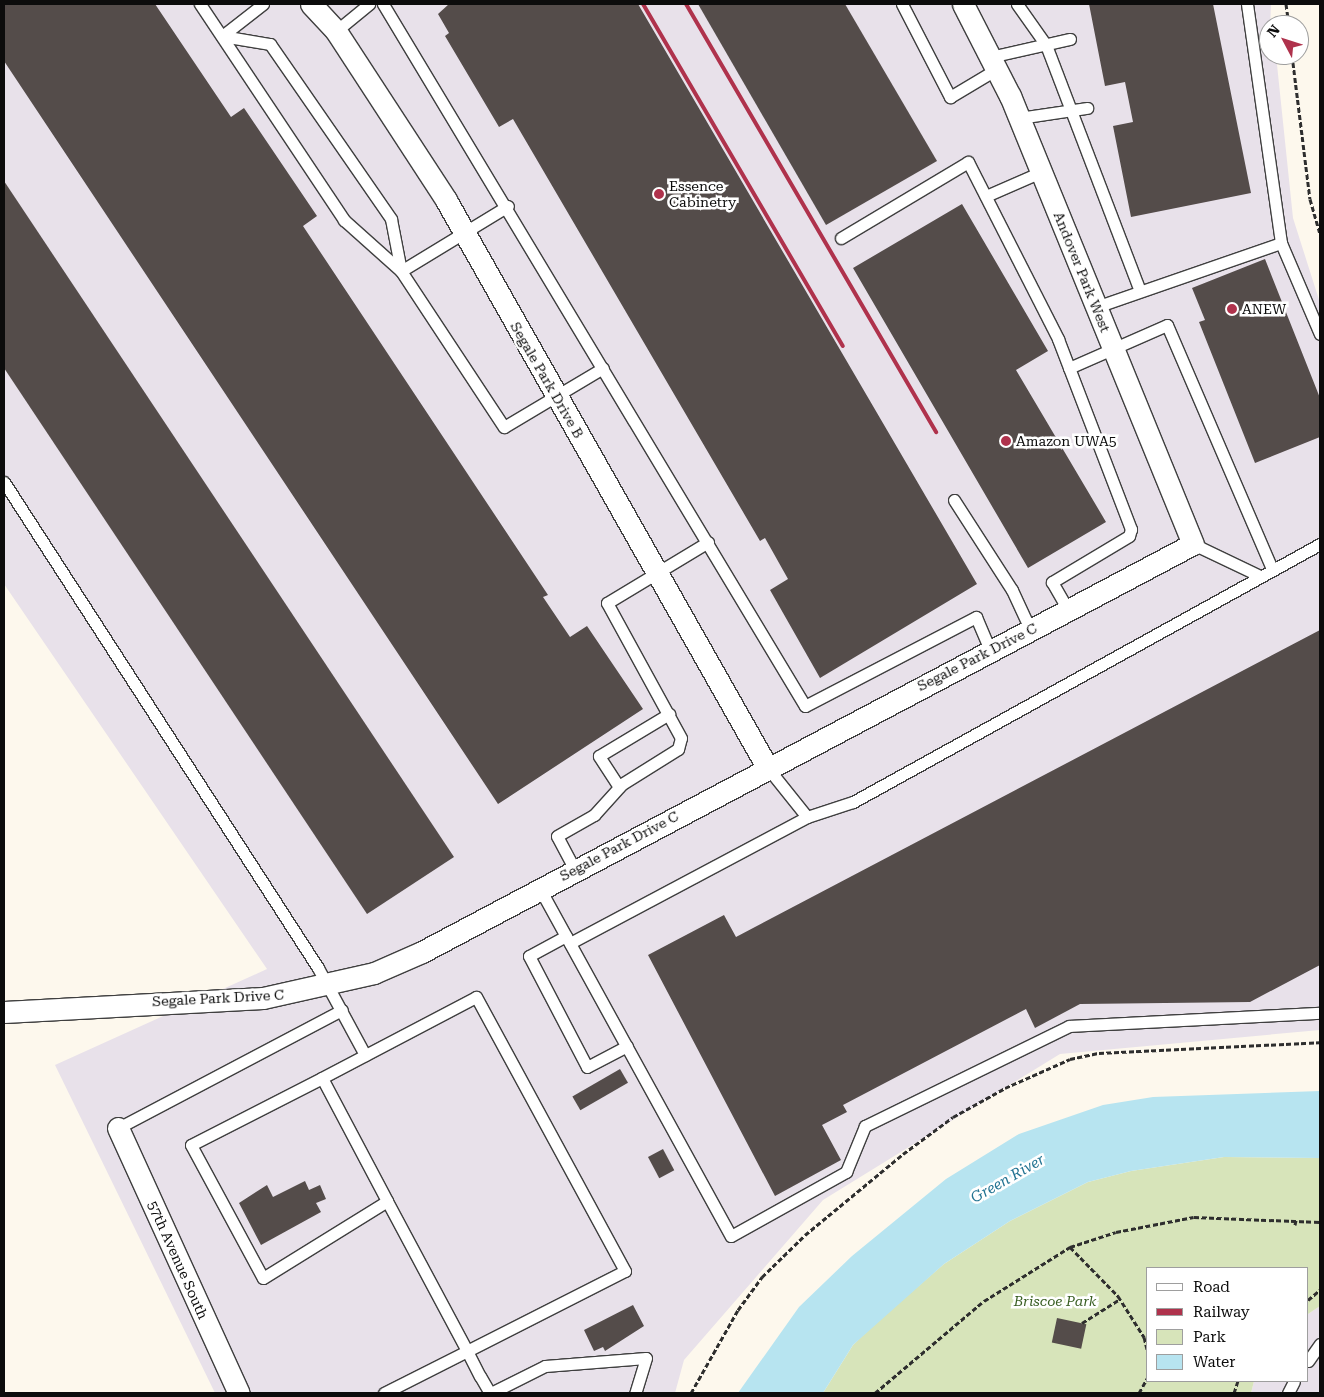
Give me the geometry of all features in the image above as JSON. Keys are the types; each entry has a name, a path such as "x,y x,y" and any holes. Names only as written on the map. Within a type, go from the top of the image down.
{"street":[{"name":"Segale Park Drive B","path":"311,4 336,31 464,232 766,767"},
{"name":"Andover Park West","path":"963,4 1019,118 1194,544"},
{"name":"Segale Park Drive C","path":"4,1012 263,998 328,985 422,952 766,767 1194,544"},
{"name":"57th Avenue South","path":"118,1128 239,1393"}],"lane":[{"path":"200,4 344,220 401,271 504,427 603,368"},
{"path":"222,36 263,4"},
{"path":"336,31 370,4"},
{"path":"383,4 508,206 804,706 976,617 990,650"},
{"path":"902,4 950,97 993,63 1070,39"},
{"path":"1017,4 1046,45 1140,291"},
{"path":"1247,4 1280,243 1320,334"},
{"path":"222,36 270,44 391,219 401,271"},
{"path":"1019,118 1087,108"},
{"path":"840,238 968,162 1069,368 1131,529 1129,536 1052,582 1068,610"},
{"path":"986,196 1041,172"},
{"path":"401,271 508,206"},
{"path":"1096,307 1280,243"},
{"path":"1069,368 1166,325 1272,569"},
{"path":"4,482 328,985 365,1055"},
{"path":"954,500 1012,590 1030,630"},
{"path":"575,870 557,836 594,814 619,787 678,749 682,738 607,603 658,574 708,542"},
{"path":"1194,544 1260,576"},
{"path":"627,1046 588,1067 530,956 568,940 807,817 853,802 1320,544"},
{"path":"619,787 599,756 669,714"},
{"path":"766,767 807,817"},
{"path":"540,889 732,1236 846,1172 865,1126 1069,1026 1088,1021 1320,1013"},
{"path":"384,1393 625,1271 476,997 191,1144 263,1278 387,1201"},
{"path":"118,1128 342,1010"},
{"path":"322,1078 490,1393 545,1366 646,1358 636,1393"},
{"path":"1309,1360 1320,1344"}],"path":[{"path":"1293,65 1310,199 1320,233"},
{"path":"690,1393 738,1310 762,1277 805,1235 910,1148 1005,1088 1070,1059 1099,1053 1320,1042"},
{"path":"875,1393 984,1301 1070,1247 1116,1232 1194,1217 1320,1222"},
{"path":"1296,1220 1296,1225"},
{"path":"1070,1247 1120,1299 1144,1337 1146,1345"},
{"path":"1309,1299 1320,1290"},
{"path":"1082,1323 1120,1299"},
{"path":"1139,1393 1146,1381"}],"shaded area":[{"path":"4,4 1271,4 1271,15 1259,15 1259,65 1277,65 1293,218 1320,303 1320,1030 1060,1054 823,1200 684,1360 675,1393 215,1393 55,1065 267,969 4,584"},
{"path":"1320,1306 1320,1393 1251,1393 1254,1382 1309,1382 1309,1313"}],"green space":[{"name":"Briscoe Park","path":"1224,1157 1320,1158 1320,1306 1309,1313 1309,1267 1146,1267 1146,1382 1254,1382 1251,1393 823,1393 853,1345 944,1264 1010,1221 1088,1182 1131,1171"}],"water":[{"name":"Green River","path":"1320,1091 1320,1158 1224,1157 1131,1171 1088,1182 1010,1221 944,1264 853,1345 823,1393 738,1393 799,1307 852,1256 946,1179 1019,1134 1103,1105 1153,1097"}],"building":[{"path":"4,4 155,4 231,117 244,108 317,216 303,226 548,595 543,597 570,637 587,626 643,709 498,804 4,61"},
{"path":"449,4 638,4 977,584 820,678 770,590 788,579 765,538 760,541 513,119 499,127 445,36 449,33 438,14"},
{"path":"698,4 845,4 937,161 826,225"},
{"path":"1089,4 1213,4 1251,193 1131,217 1113,126 1133,122 1125,82 1105,86"},
{"path":"4,181 454,857 367,914 4,368"},
{"name":"Amazon UWA5","path":"962,204 1048,351 1016,370 1106,522 1028,568 853,268"},
{"path":"1265,259 1320,398 1320,437 1255,463 1199,322 1205,320 1192,288"},
{"path":"1320,630 1320,965 1250,1002 1080,1004 1035,1028 1026,1009 843,1105 847,1112 822,1125 841,1160 775,1196 648,955 724,915 736,937"},
{"path":"620,1069 628,1083 580,1110 572,1096"},
{"path":"663,1149 674,1170 659,1178 648,1157"},
{"path":"305,1181 309,1190 320,1185 326,1199 316,1203 321,1212 261,1245 239,1203 267,1185 273,1197"},
{"path":"633,1305 644,1326 605,1351 603,1347 594,1351 584,1330"},
{"path":"1057,1318 1086,1324 1081,1349 1052,1342"}],"railway":[{"path":"643,4 843,346"},
{"path":"686,4 936,432"}],"place":[{"name":"Essence Cabinetry","path":"659,194"},
{"name":"ANEW","path":"1232,309"},
{"name":"Amazon UWA5","path":"1006,441"}]}
